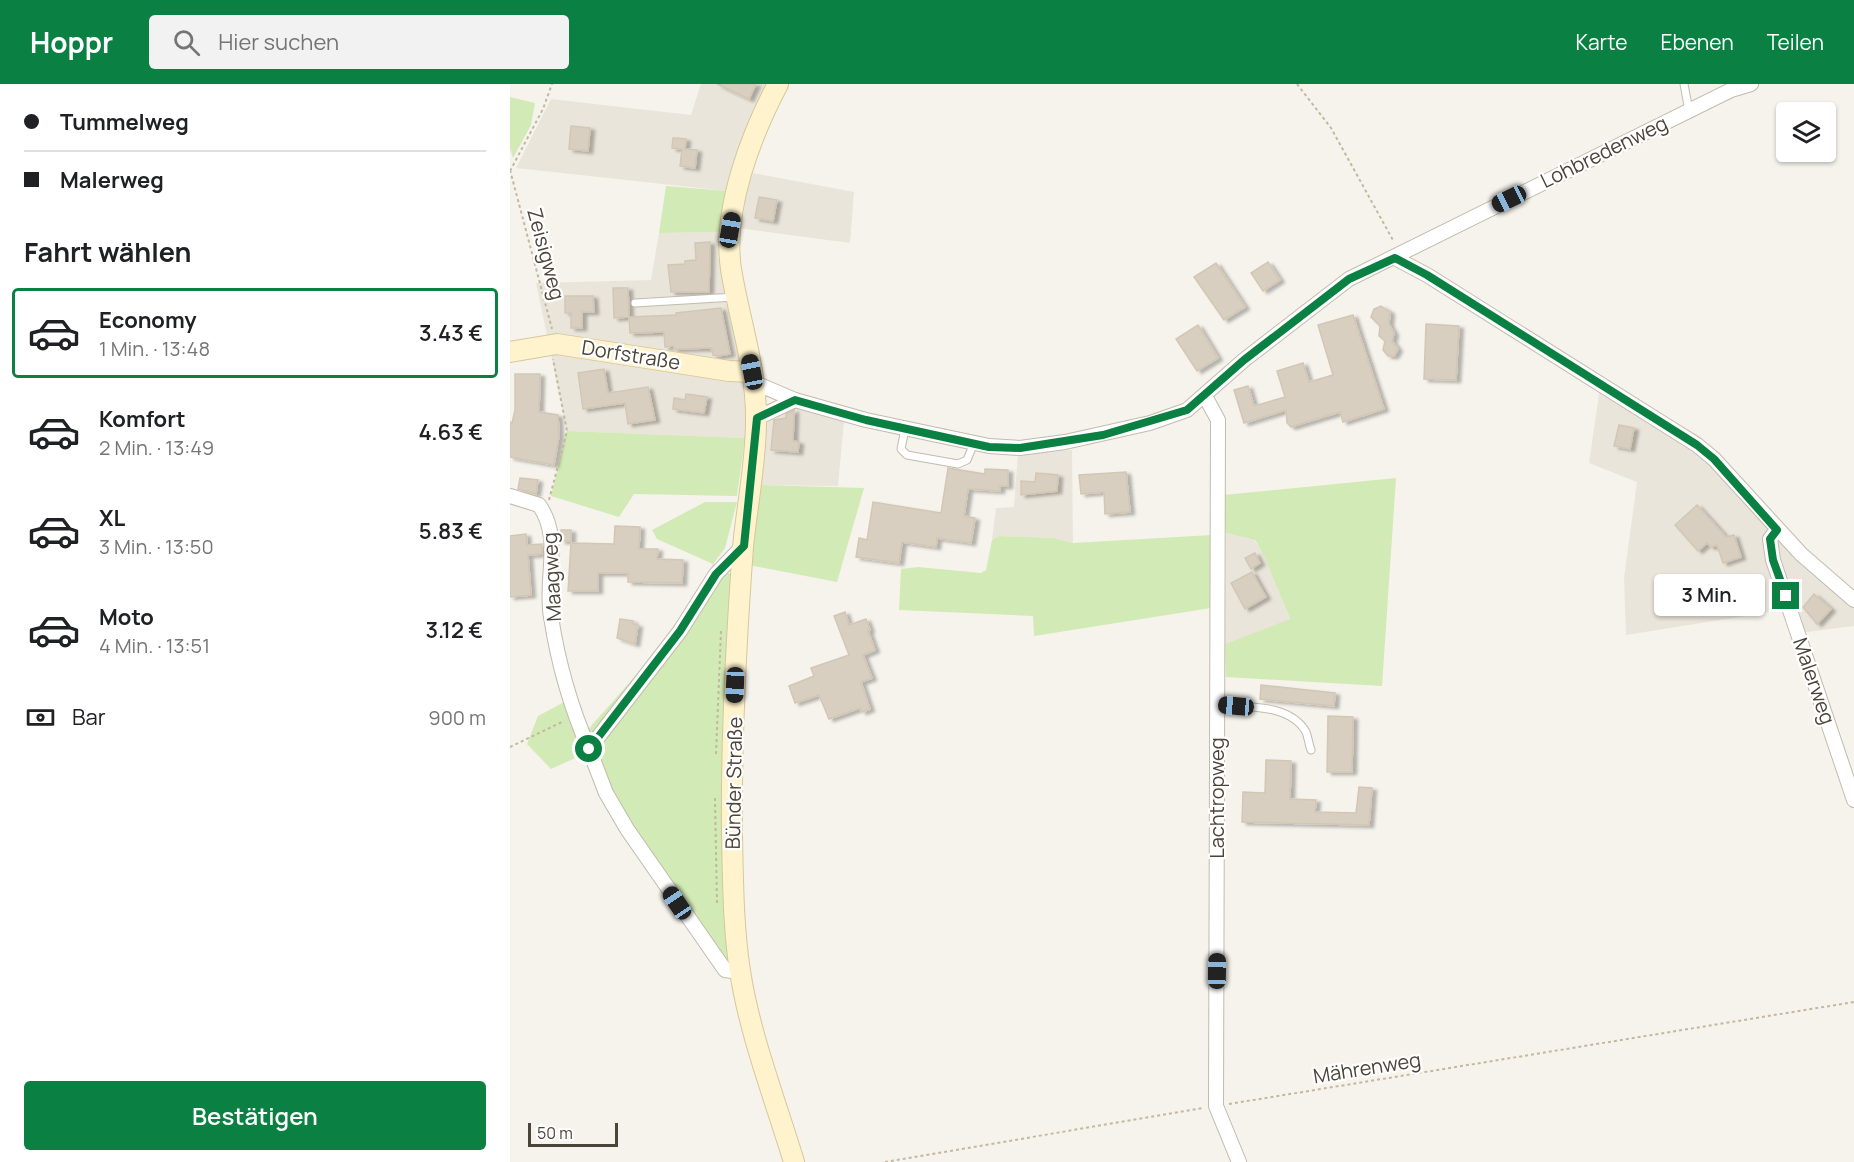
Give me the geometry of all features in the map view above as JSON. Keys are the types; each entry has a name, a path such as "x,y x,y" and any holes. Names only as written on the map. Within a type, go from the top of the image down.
{"main road":[{"name":"Bünder Straße","path":"778,84 753,140 739,182 730,230 731,266 753,377 757,418 744,546 733,749 733,891 740,972 750,1020 794,1162"},
{"name":"Dorfstraße","path":"510,352 553,345 729,371 753,377"}],"street":[{"name":"Lohbredenweg","path":"753,377 795,400 905,429 974,443 1020,448 1103,435 1187,410 1244,360 1349,279 1731,90 1751,84"},
{"path":"1397,256 1697,445 1714,459 1777,530 1854,600"},
{"name":"Lachtropweg","path":"1205,396 1218,420 1215,1106 1239,1162"},
{"path":"757,418 795,400"},
{"name":"Maagweg","path":"510,496 539,505 551,528 550,615 575,716 606,793 696,931 725,970 740,972"},
{"name":"Malerweg","path":"1777,530 1770,539 1773,560 1853,796"},
{"path":"589,749 680,631 716,574 744,546"}],"lane":[{"path":"1684,84 1689,111"},
{"path":"635,303 737,297"},
{"path":"905,429 901,449 907,455 958,464 967,460 974,443"},
{"path":"1217,705 1276,711 1295,719 1306,732 1311,750"}],"path":[{"path":"510,170 543,109 552,84"},
{"path":"1297,84 1331,128 1397,256"},
{"name":"Zeisigweg","path":"510,170 553,345 567,431 551,496 542,510"},
{"path":"510,747 575,716"},
{"name":"Mährenweg","path":"885,1162 1854,1002"}],"shaded area":[{"path":"701,84 766,84 738,151 727,191 516,168 551,99 691,115"},
{"path":"753,173 854,192 850,243 738,228 743,199"},
{"path":"720,232 718,256 746,389 745,438 567,431 536,283 651,280 659,233"},
{"path":"1601,380 1700,436 1781,527 1854,592 1854,626 1791,634 1783,610 1626,635 1624,578 1637,482 1589,463"},
{"path":"792,406 844,420 838,486 759,485 766,420"},
{"path":"1072,450 1073,543 1054,538 999,536 992,540 996,508 1014,507 1018,454"},
{"path":"1226,533 1254,540 1265,557 1290,620 1225,644"}],"green space":[{"path":"510,97 535,103 531,125 513,158 510,148"},
{"path":"666,186 727,191 720,232 659,233"},
{"path":"567,431 745,438 737,496 634,494 619,517 551,496"},
{"path":"1396,478 1382,686 1226,677 1225,644 1290,619 1265,558 1255,540 1226,533 1223,495"},
{"path":"759,485 864,488 837,582 749,565"},
{"path":"705,502 737,502 725,548 713,564 657,539 652,530"},
{"path":"1212,535 1211,608 1034,636 1033,616 899,610 901,569 918,567 981,573 986,570 992,540 999,536 1054,538 1073,543"},
{"path":"713,564 734,576 730,949 727,966 682,907 676,912 623,837 584,754 551,769 527,744 538,716 568,700 586,732 672,631"}],"building":[{"path":"717,84 756,84 749,99"},
{"path":"571,126 590,128 588,151 569,149"},
{"path":"673,138 686,139 685,149 697,150 695,168 680,166 682,149 672,148"},
{"path":"759,197 777,200 773,221 755,218"},
{"path":"710,242 709,292 671,292 668,265 685,264 685,261 696,260 695,243"},
{"path":"1268,262 1280,280 1263,291 1251,273"},
{"path":"1216,263 1245,307 1224,320 1194,277"},
{"path":"613,288 628,288 629,317 614,318"},
{"path":"565,296 593,296 594,312 582,312 582,328 571,328 571,313 565,313"},
{"path":"1381,306 1390,312 1389,324 1394,333 1392,341 1398,349 1394,356 1388,356 1383,350 1385,341 1379,336 1380,326 1371,317 1374,309"},
{"path":"721,308 730,354 713,355 711,348 674,349 674,346 665,347 664,332 630,333 629,317 676,315 676,313"},
{"path":"1353,315 1384,409 1343,422 1340,412 1291,427 1287,423 1286,410 1244,423 1234,390 1248,386 1254,406 1285,397 1277,371 1303,363 1309,382 1333,375 1318,325"},
{"path":"1426,324 1459,326 1456,380 1424,379"},
{"path":"1198,325 1218,358 1197,371 1176,339"},
{"path":"604,369 608,393 648,387 655,420 628,424 625,403 583,409 578,373"},
{"path":"515,374 540,374 539,412 558,415 559,436 554,465 510,457 510,422 512,423 515,410"},
{"path":"686,394 707,397 704,413 673,409 674,398 685,400"},
{"path":"794,410 793,441 799,442 798,452 771,450 774,420 786,418 786,414"},
{"path":"1619,425 1634,428 1630,449 1614,446"},
{"path":"948,468 985,474 985,469 1008,470 1008,486 1000,486 1000,491 968,489 964,516 975,518 971,543 937,538 936,547 902,542 899,563 856,557 859,538 867,540 873,502 941,513"},
{"path":"1126,472 1130,512 1105,514 1104,492 1081,494 1079,475"},
{"path":"1036,473 1058,475 1057,491 1021,495 1021,481 1035,482"},
{"path":"520,478 538,480 536,494 518,489"},
{"path":"1697,505 1726,537 1734,535 1741,557 1723,563 1717,545 1711,547 1707,543 1698,551 1675,525"},
{"path":"615,526 640,527 639,549 658,549 657,559 683,560 682,583 628,582 628,573 598,573 598,591 568,591 571,543 614,544"},
{"path":"561,530 571,530 571,541 561,541"},
{"path":"526,534 527,545 542,544 542,554 528,555 531,595 510,597 510,536"},
{"path":"1255,553 1260,563 1251,569 1245,558"},
{"path":"1252,572 1266,597 1245,609 1231,583"},
{"path":"1814,594 1831,609 1817,624 1803,607"},
{"path":"845,612 849,625 866,619 870,630 868,631 875,650 863,655 872,678 861,682 870,709 862,712 860,708 829,719 819,695 795,703 789,686 814,676 811,668 849,655 834,616"},
{"path":"620,619 633,621 633,624 638,625 635,644 617,638"},
{"path":"1261,685 1335,693 1334,706 1260,699"},
{"path":"1328,716 1353,717 1352,772 1327,772"},
{"path":"1266,760 1291,761 1290,799 1316,800 1315,812 1356,813 1359,787 1372,788 1369,825 1242,822 1243,792 1265,793"}],"route":[{"path":"589,749 680,631 716,574 744,546 757,418 795,400 866,420 989,447 1020,448 1103,435 1150,423 1187,410 1244,360 1349,279 1395,258 1427,275 1653,415 1714,459 1777,530 1770,539 1773,560 1786,596"}]}
